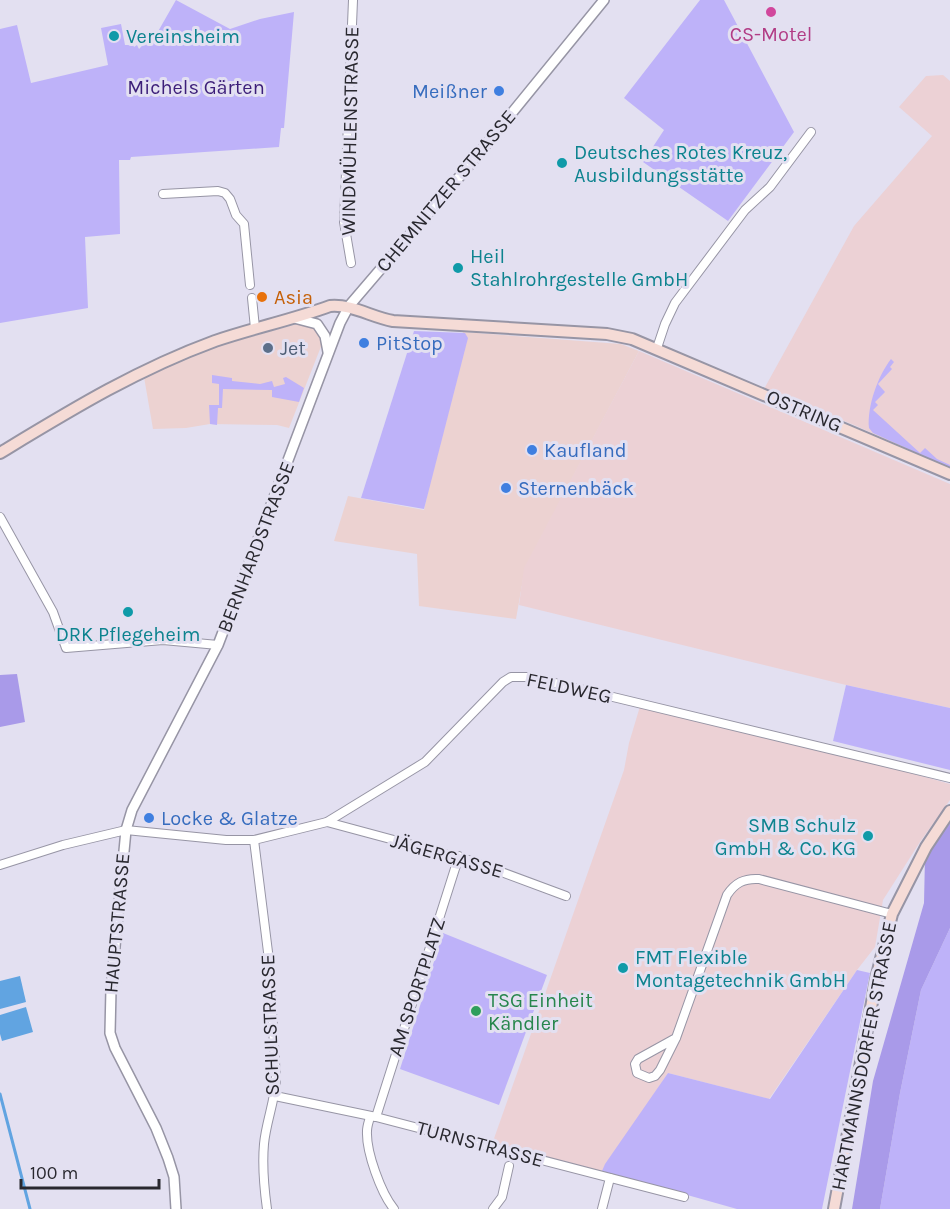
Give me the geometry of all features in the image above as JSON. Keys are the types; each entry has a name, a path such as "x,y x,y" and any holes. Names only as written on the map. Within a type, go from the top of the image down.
{"main road":[{"path":"1,450 135,374 255,328 330,306 349,306"},
{"name":"OSTRING","path":"349,306 371,316 393,321 607,334 632,339 950,474"},
{"name":"HARTMANNSDORFER STRASSE","path":"834,1209 877,975 892,914 926,847 950,811"}],"street":[{"name":"WINDMÜHLENSTRASSE","path":"351,262 344,222 353,0"},
{"name":"CHEMNITZER STRASSE","path":"349,306 474,159 604,0"},
{"path":"657,348 675,303 745,210 770,187 811,132"},
{"path":"163,194 218,191 225,193 230,199 236,216 244,224 250,285"},
{"path":"252,298 255,328"},
{"name":"BERNHARDSTRASSE","path":"0,517 53,612 66,648 163,640 218,645 328,354 349,306"},
{"path":"291,318 310,321 322,329 328,354"},
{"name":"HAUPTSTRASSE","path":"176,1209 174,1177 168,1158 110,1033 111,989 126,830 132,810 218,645"},
{"name":"FELDWEG","path":"0,865 63,845 126,830 226,840 254,840 327,822 425,762 493,690 511,676 530,677 950,778"},
{"name":"JÄGERGASSE","path":"327,822 459,856 566,896"},
{"name":"SCHULSTRASSE","path":"254,840 269,960 276,1079 275,1096 264,1142 263,1180 267,1209"},
{"name":"AM SPORTPLATZ","path":"394,1209 386,1199 372,1157 367,1130 459,856"},
{"path":"676,1038 638,1059 635,1064 637,1073 646,1078 655,1076 661,1068 676,1038 727,896 738,883 750,878 759,879 892,914"},
{"name":"TURNSTRASSE","path":"275,1096 373,1117 684,1197"},
{"path":"493,1209 502,1197 509,1166"},
{"path":"602,1209 610,1178"}],"shaded area":[{"path":"943,75 950,81 950,468 854,425 764,389 854,226 932,136 899,107 926,76"},
{"path":"301,323 319,331 322,344 289,428 277,425 210,424 186,428 153,429 144,377 213,347"},
{"path":"463,332 621,344 639,351 525,568 516,619 419,606 417,554 334,541 348,496 424,510"},
{"path":"639,351 950,484 950,708 846,685 519,605 524,568"},
{"path":"17,674 25,722 0,727 0,675"},
{"path":"641,703 798,741 950,784 950,800 883,900 875,947 769,1099 668,1073 601,1176 491,1147 624,770"},
{"path":"950,823 950,928 921,990 880,1209 852,1209 873,1081 924,903 925,857"}],"green space":[{"name":"Michels Gärten","path":"176,0 230,29 260,19 294,12 284,128 281,128 279,147 131,157 130,160 119,160 120,234 85,237 88,308 0,323 0,29 17,25 31,83 108,65 101,28 121,24 125,45 134,47 137,45 139,49 153,34 156,35"},
{"path":"700,0 724,0 794,132 728,221 643,162 664,130 624,98"},
{"path":"414,331 465,333 468,338 424,509 361,498"},
{"path":"891,359 894,362 890,367 892,369 878,384 885,392 875,402 878,405 873,410 920,453 925,448 937,459 950,465 950,468 873,433 869,428 874,392 882,374"},
{"path":"212,375 232,378 232,381 260,384 272,381 274,387 285,384 283,378 286,377 304,388 299,402 272,397 272,390 223,389 222,408 218,408 217,425 210,424 209,405 219,405 219,384 212,383"},
{"path":"846,685 950,708 950,770 833,741"},
{"path":"950,928 950,1209 880,1209 921,990"},
{"name":"TSG Einheit Kändler","path":"443,933 547,975 499,1105 400,1069"},
{"path":"857,970 870,973 822,1209 737,1209 602,1171 668,1073 770,1099"}],"water":[{"path":"20,976 26,1002 0,1009 0,981"},
{"path":"26,1007 33,1032 2,1041 0,1015"}],"waterway":[{"path":"0,1094 30,1209"}],"place":[{"name":"CS-Motel","path":"771,12"},
{"name":"Vereinsheim","path":"114,36"},
{"name":"Meißner","path":"499,91"},
{"name":"Deutsches Rotes Kreuz, Ausbildungsstätte","path":"562,163"},
{"name":"Heil Stahlrohrgestelle GmbH","path":"458,268"},
{"name":"Asia","path":"262,297"},
{"name":"PitStop","path":"364,343"},
{"name":"Jet","path":"268,348"},
{"name":"Kaufland","path":"532,450"},
{"name":"Sternenbäck","path":"506,488"},
{"name":"DRK Pflegeheim","path":"128,612"},
{"name":"Locke & Glatze","path":"149,818"},
{"name":"SMB Schulz GmbH & Co. KG","path":"868,836"},
{"name":"FMT Flexible Montagetechnik GmbH","path":"623,968"},
{"name":"TSG Einheit Kändler","path":"476,1011"}]}
